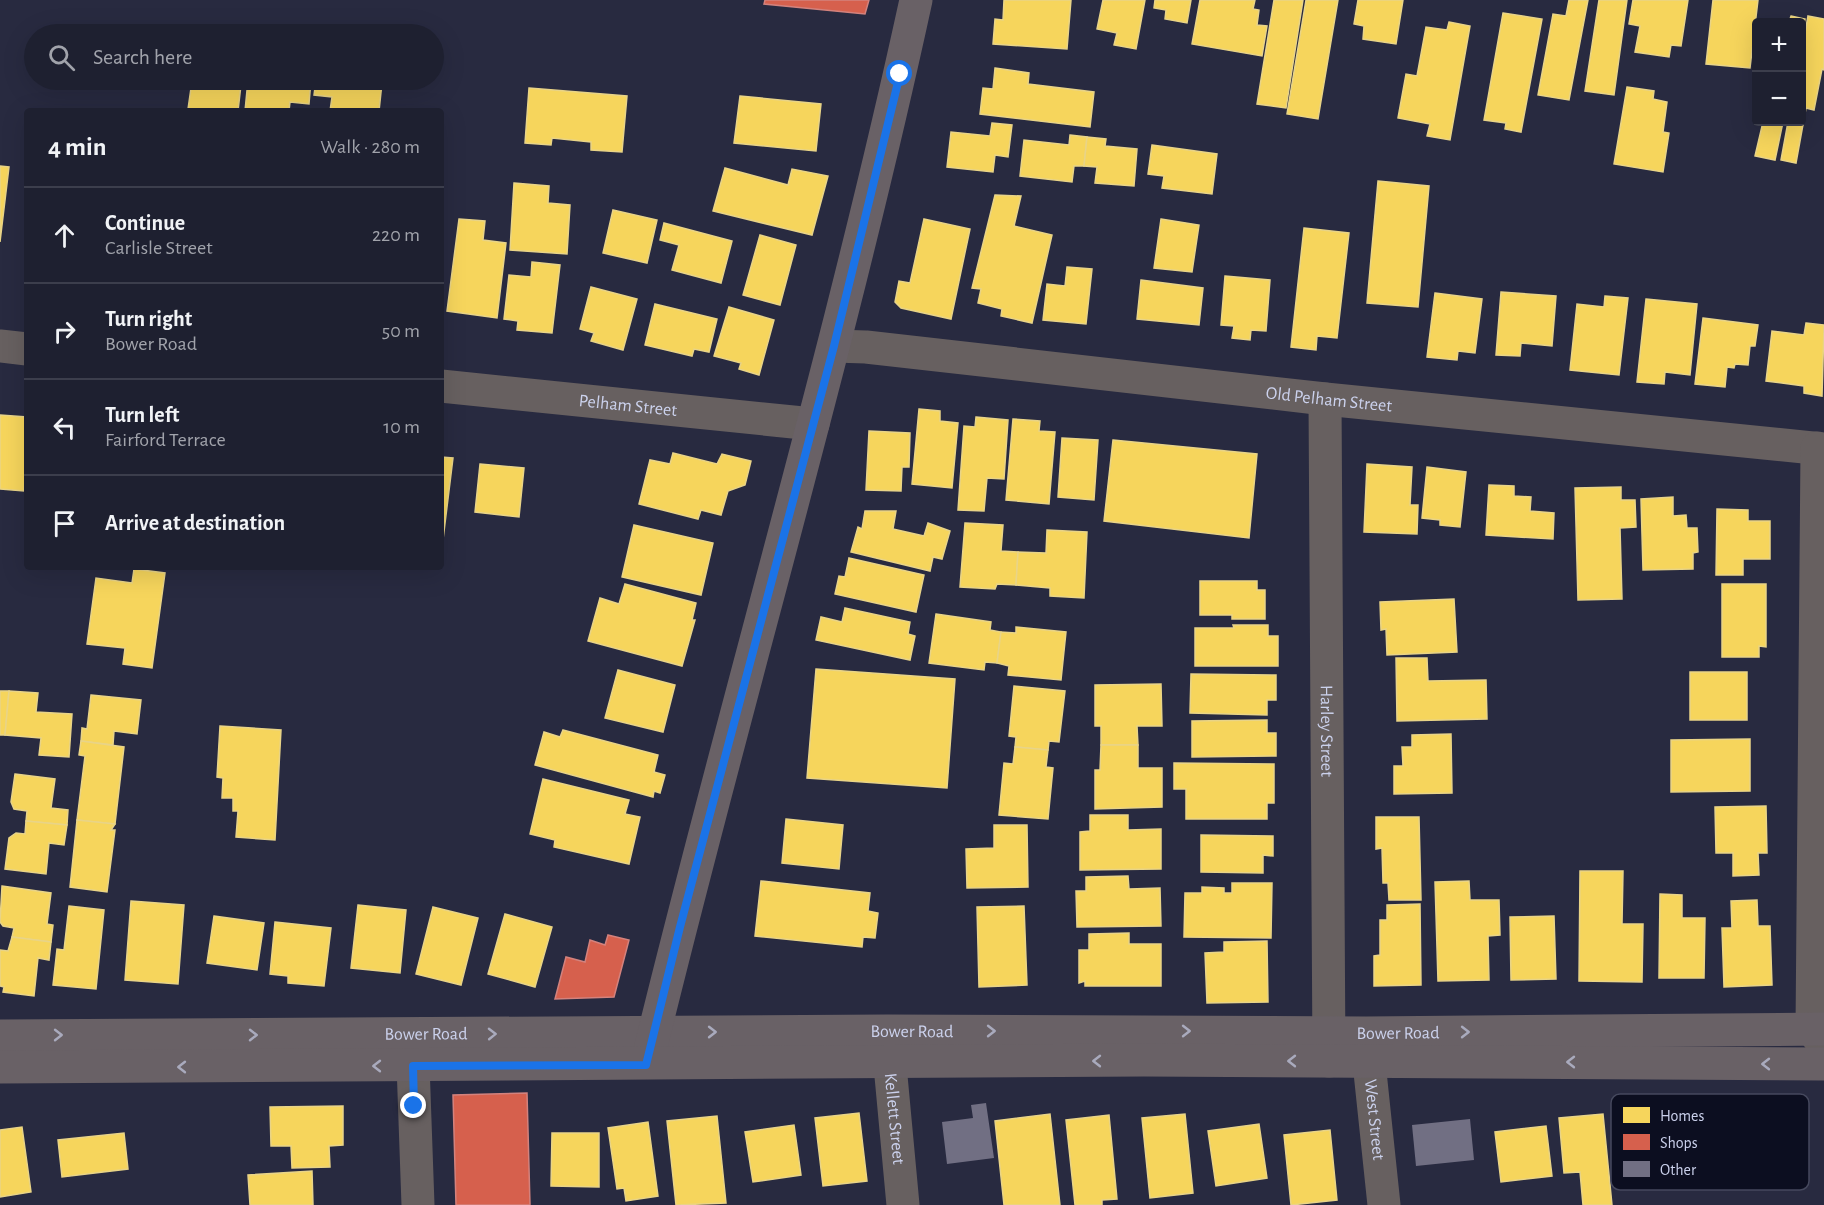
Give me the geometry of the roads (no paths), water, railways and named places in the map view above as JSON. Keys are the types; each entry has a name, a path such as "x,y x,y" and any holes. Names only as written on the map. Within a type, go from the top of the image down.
{"main road":[{"path":"646,1065 834,346 916,0"},
{"name":"Bower Road","path":"0,1067 413,1050 654,1032 887,1046 1329,1046 1824,1064"},
{"name":"Bower Road","path":"1367,1047 1820,1034"},
{"name":"Bower Road","path":"0,1036 413,1050 646,1065 887,1046"}],"street":[{"path":"0,346 24,349"},
{"name":"Old Pelham Street","path":"834,346 870,347 1325,399 1821,449"},
{"name":"Pelham Street","path":"444,386 813,424"},
{"name":"Harley Street","path":"1325,399 1329,1046"},
{"path":"1820,1034 1821,449"},
{"name":"Kellett Street","path":"887,1046 903,1205"},
{"name":"West Street","path":"1367,1047 1384,1205"},
{"path":"413,1050 418,1205"}]}
